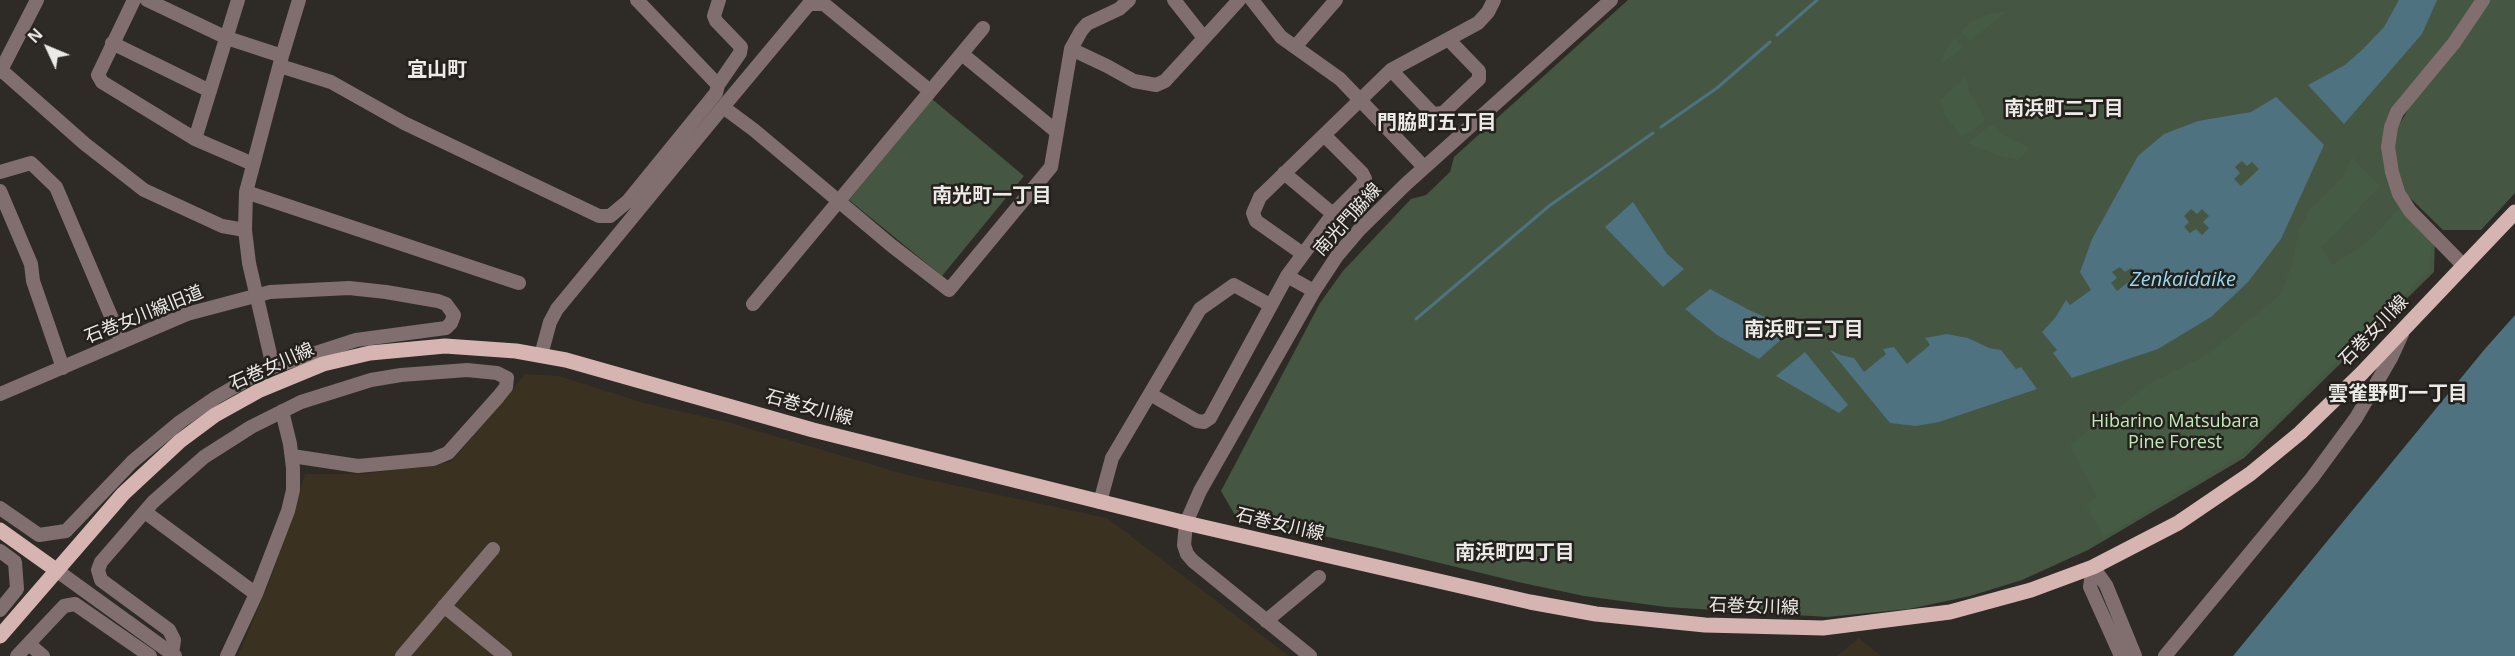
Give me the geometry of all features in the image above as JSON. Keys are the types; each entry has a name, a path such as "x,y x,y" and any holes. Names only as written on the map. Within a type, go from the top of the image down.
{"main road":[{"name":"石巻女川線","path":"0,636 123,494 180,441 215,416 291,375 323,364 409,348 468,347 541,355 604,370 813,430 1100,502 1530,602 1607,615 1705,625 1823,628 1950,612 2031,590 2093,567 2178,523 2250,474 2300,432 2404,329 2515,212"},
{"path":"0,530 56,570"}],"street":[{"path":"38,0 0,70 92,150 144,190 222,226 245,230"},
{"path":"134,0 98,75 102,82 195,139 253,164"},
{"path":"147,0 227,38 331,82 404,123 598,216 610,216 633,205 723,107 809,4 824,4 930,91"},
{"path":"195,139 238,0"},
{"path":"0,508 39,535 66,531 132,462 180,422 215,398 273,367 255,296 245,230 246,192 299,0"},
{"path":"637,0 718,85"},
{"path":"541,355 550,322 557,309 716,93 718,85 740,53 741,47 714,16 719,0"},
{"path":"723,107 949,290 1052,167 1071,49 1088,24 1119,9 1129,0"},
{"path":"1174,0 1204,38"},
{"path":"1071,49 1134,81 1156,85 1165,81 1239,0"},
{"path":"1252,0 1274,29 1340,79 1424,167"},
{"path":"1295,47 1336,0"},
{"path":"1303,254 1256,221 1253,213 1260,197 1391,70 1478,23 1488,12 1494,0"},
{"name":"南光門脇線","path":"1186,523 1200,491 1314,291 1337,256 1359,230 1424,167 1611,0"},
{"path":"2463,265 2404,202 2392,172 2388,147 2391,127 2397,112 2454,44 2483,0"},
{"path":"753,304 983,28"},
{"path":"1391,70 1433,114 1443,113 1479,78 1479,71 1448,39"},
{"path":"112,43 210,91"},
{"path":"962,54 1058,132"},
{"path":"1150,394 1197,422 1204,422 1210,418 1287,276 1333,214 1362,185 1365,179 1362,173 1324,135"},
{"path":"0,172 31,163 56,187 122,342"},
{"path":"1284,173 1333,214"},
{"path":"0,191 31,264 33,281 63,368"},
{"path":"246,192 519,283"},
{"path":"1287,276 1314,291"},
{"path":"1100,502 1112,458 1200,309 1234,285 1270,305"},
{"name":"石巻女川線旧道","path":"0,394 186,314 255,296 304,289 349,288 428,298 447,304 454,315 446,328 356,340 273,367"},
{"path":"2165,656 2312,478 2356,418 2391,358 2404,329"},
{"path":"173,655 174,640 170,630 101,580 98,570 101,562 175,481 225,441 282,411 339,389 401,375 459,371 497,373 507,378 506,387 448,453 433,459 348,465 292,456"},
{"path":"227,656 256,594 288,511 293,490 292,456 282,411"},
{"path":"145,512 256,594"},
{"path":"1186,523 1184,545 1193,561 1310,656"},
{"path":"402,656 493,549"},
{"path":"0,551 15,562 17,589 0,610"},
{"path":"2093,567 2090,587 2121,656"},
{"path":"2093,567 2106,585 2135,656"},
{"path":"56,570 173,655"},
{"path":"1266,621 1318,577"},
{"path":"17,656 64,606 75,604 150,656"},
{"path":"444,606 506,656"},
{"path":"29,644 43,656"}],"shaded area":[{"path":"525,374 559,376 644,403 727,422 911,476 1107,518 1289,656 238,656 271,578 305,474 363,474 451,462"},
{"path":"1859,638 1881,656 1837,656"}],"green space":[{"path":"1628,0 2479,0 2472,13 2391,113 2388,178 2435,241 2434,272 2244,458 2088,550 2022,580 1970,596 1909,609 1827,617 1666,607 1584,596 1236,517 1221,491 1320,303 1343,271 1411,199 1426,195 1450,172 1454,157"},
{"path":"2488,0 2515,0 2515,193 2481,230 2443,230 2407,195 2393,155 2394,134 2418,92"},
{"path":"2006,11 1970,42 1961,31 1973,21 1988,14"},
{"path":"1955,37 1963,48 1941,64 1944,52"},
{"path":"1966,77 1970,94 1986,119 1962,138 1944,113 1940,100"},
{"path":"932,99 1024,176 942,276 849,200"},
{"path":"1989,126 1994,126 2001,134 2028,147 2028,150 2018,160 1999,156 1968,143"},
{"name":"Hibarino Matsubara Pine Forest","path":"2352,157 2380,186 2321,248 2333,265 2368,242 2402,206 2432,240 2429,271 2241,455 2104,537 2086,505 2097,497 2070,445 2149,384 2207,355 2281,294 2293,262 2299,230 2309,210 2342,178"}],"water":[{"path":"2399,0 2437,0 2422,34 2344,124 2308,85 2345,65 2363,49 2384,27"},
{"name":"Zenkaidaike","path":"2276,97 2324,145 2281,239 2248,282 2211,317 2158,349 2072,378 2053,353 2057,350 2042,332 2055,318 2066,300 2070,305 2091,290 2080,272 2092,239 2138,156 2164,134 2198,121 2251,112","holes":["2242,161 2247,166 2252,162 2259,169 2241,186 2234,179 2240,173 2235,167","2191,209 2197,214 2202,209 2209,216 2203,222 2209,228 2202,235 2196,229 2190,233 2184,227 2189,222 2184,216","2120,267 2125,272 2131,268 2136,276 2117,291 2111,283 2117,278 2112,272"]},
{"path":"1633,202 1667,254 1684,269 1663,287 1605,227"},
{"path":"1710,289 1749,310 1793,329 1759,359 1717,335 1685,309"},
{"path":"2515,315 2515,656 2233,656 2484,350"},
{"path":"1947,334 1968,338 1989,348 2001,350 2016,369 2021,367 2037,389 1939,422 1916,426 1890,423 1830,350 1854,358 1864,372 1886,354 1883,349 1894,347 1907,364 1930,345 1925,338"},
{"path":"1805,352 1848,405 1839,413 1776,376"}],"waterway":[{"path":"1777,35 1817,0"},
{"path":"1661,127 1717,88 1770,42"},
{"path":"1416,319 1549,206 1653,133"}],"district":[{"name":"宜山町","path":"437,70"},
{"name":"南浜町二丁目","path":"2064,109"},
{"name":"門脇町五丁目","path":"1437,123"},
{"name":"南光町一丁目","path":"992,196"},
{"name":"南浜町三丁目","path":"1804,330"},
{"name":"雲雀野町一丁目","path":"2398,394"},
{"name":"南浜町四丁目","path":"1515,553"}]}
